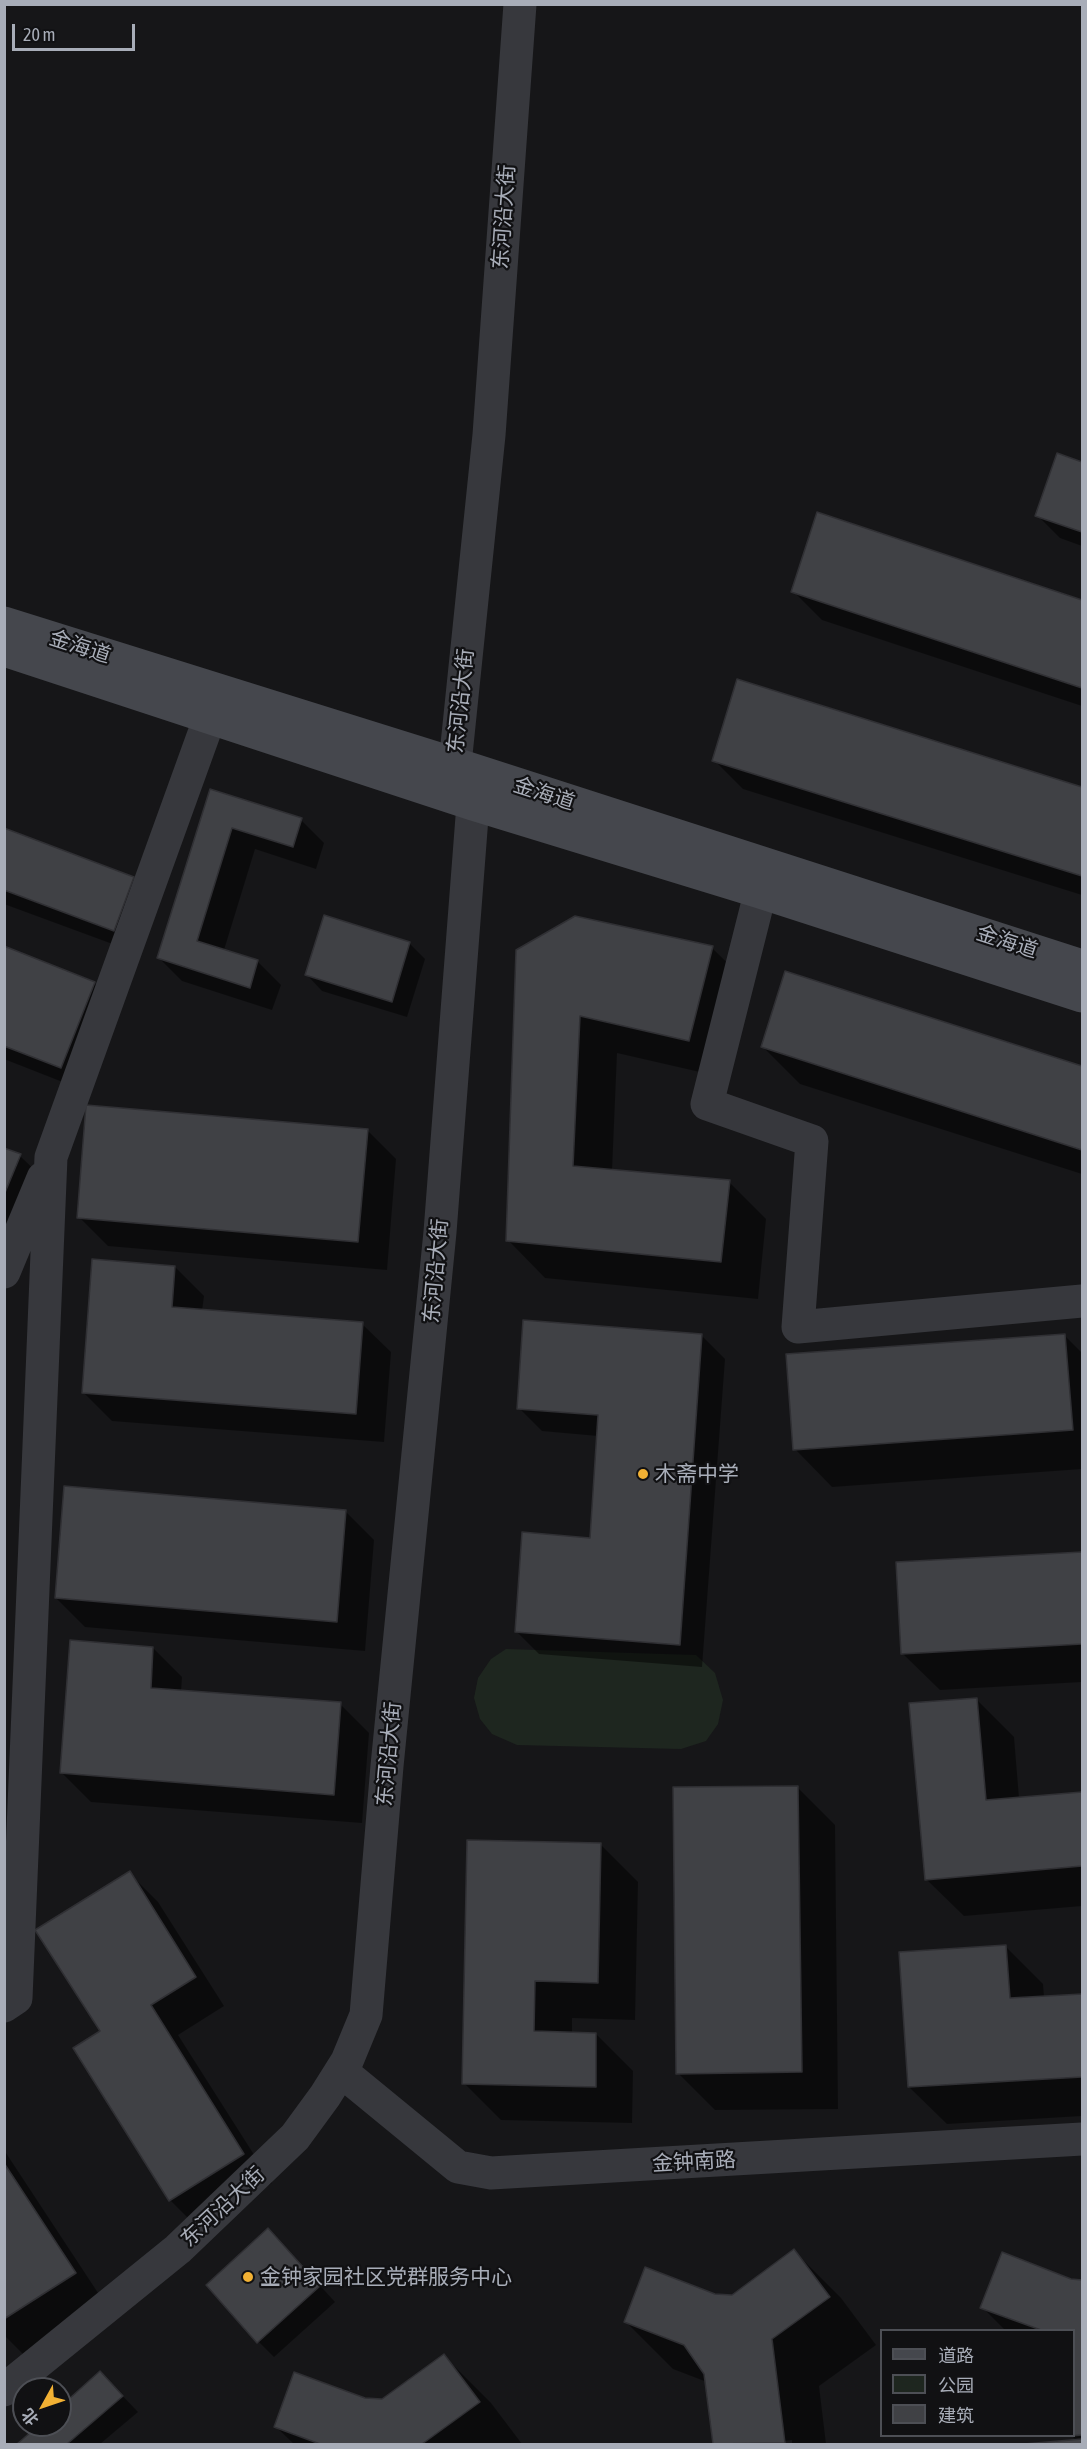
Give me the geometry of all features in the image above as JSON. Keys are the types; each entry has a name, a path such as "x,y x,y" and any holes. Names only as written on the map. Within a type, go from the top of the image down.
{"main road":[{"name":"金海道","path":"4,623 215,704 455,765 764,879 1083,966"},
{"path":"4,650 215,704 473,804 764,879 1083,996"}],"street":[{"name":"东河沿大街","path":"4,2390 178,2250 295,2137 341,2071 366,2014 387,1766 440,1232 473,804 455,765 489,435 520,4"},
{"path":"4,1272 51,1157 215,704"},
{"path":"764,879 707,1104 812,1141 798,1327 1083,1301"},
{"path":"4,2006 15,1998 15,1744 51,1157"},
{"name":"金钟南路","path":"341,2071 458,2167 491,2174 1083,2139"}],"green space":[{"path":"506,1649 696,1655 715,1673 723,1700 718,1724 706,1741 681,1749 517,1745 492,1734 480,1719 474,1698 478,1678 491,1659"}],"building":[{"path":"1057,453 1082,462 1082,532 1035,516"},
{"path":"817,512 1082,600 1082,688 791,592"},
{"path":"737,679 1082,787 1082,876 712,761"},
{"path":"210,789 302,818 293,847 232,828 197,941 258,960 250,988 157,958"},
{"path":"4,828 134,877 114,931 4,890"},
{"path":"324,915 410,942 392,1002 305,975"},
{"path":"575,916 713,946 689,1041 580,1016 573,1166 730,1180 721,1262 506,1241 516,950"},
{"path":"4,946 95,982 61,1068 4,1046"},
{"path":"785,971 1082,1066 1082,1150 761,1047"},
{"path":"86,1105 368,1129 358,1242 77,1218"},
{"path":"4,1148 21,1154 4,1195"},
{"path":"92,1259 175,1266 172,1307 363,1322 356,1414 82,1393"},
{"name":"木斋中学","path":"523,1320 702,1334 680,1645 515,1632 522,1532 590,1538 598,1415 517,1409"},
{"path":"1065,1334 1073,1430 793,1450 786,1354"},
{"path":"64,1486 346,1510 337,1622 55,1598"},
{"path":"1082,1552 1082,1644 901,1654 896,1562"},
{"path":"70,1640 153,1647 151,1688 341,1702 334,1795 60,1773"},
{"path":"977,1698 986,1800 1082,1792 1082,1866 925,1880 909,1703"},
{"path":"798,1786 802,2072 676,2074 673,1787"},
{"path":"467,1840 601,1843 598,1983 535,1981 534,2031 596,2033 596,2087 462,2084"},
{"path":"130,1871 196,1977 151,2005 244,2154 169,2201 73,2048 100,2031 35,1930"},
{"path":"1006,1945 1010,1998 1082,1994 1082,2077 908,2087 899,1952"},
{"path":"4,2163 76,2273 4,2319"},
{"path":"268,2228 320,2286 257,2343 206,2285"},
{"path":"794,2249 830,2297 772,2339 785,2443 713,2444 704,2374 684,2345 624,2322 645,2267 715,2294 732,2295"},
{"path":"1002,2252 1071,2279 1082,2280 1082,2435 1075,2436 1075,2329 1038,2329 980,2308"},
{"path":"444,2354 480,2402 422,2444 320,2444 274,2427 294,2372 365,2398 382,2399"},
{"path":"100,2371 123,2396 67,2444 17,2444 25,2437 72,2437 72,2396"},
{"path":"1082,2439 1082,2444 1024,2444"}],"place":[{"name":"木斋中学","path":"643,1474"},
{"name":"金钟家园社区党群服务中心","path":"248,2277"}]}
